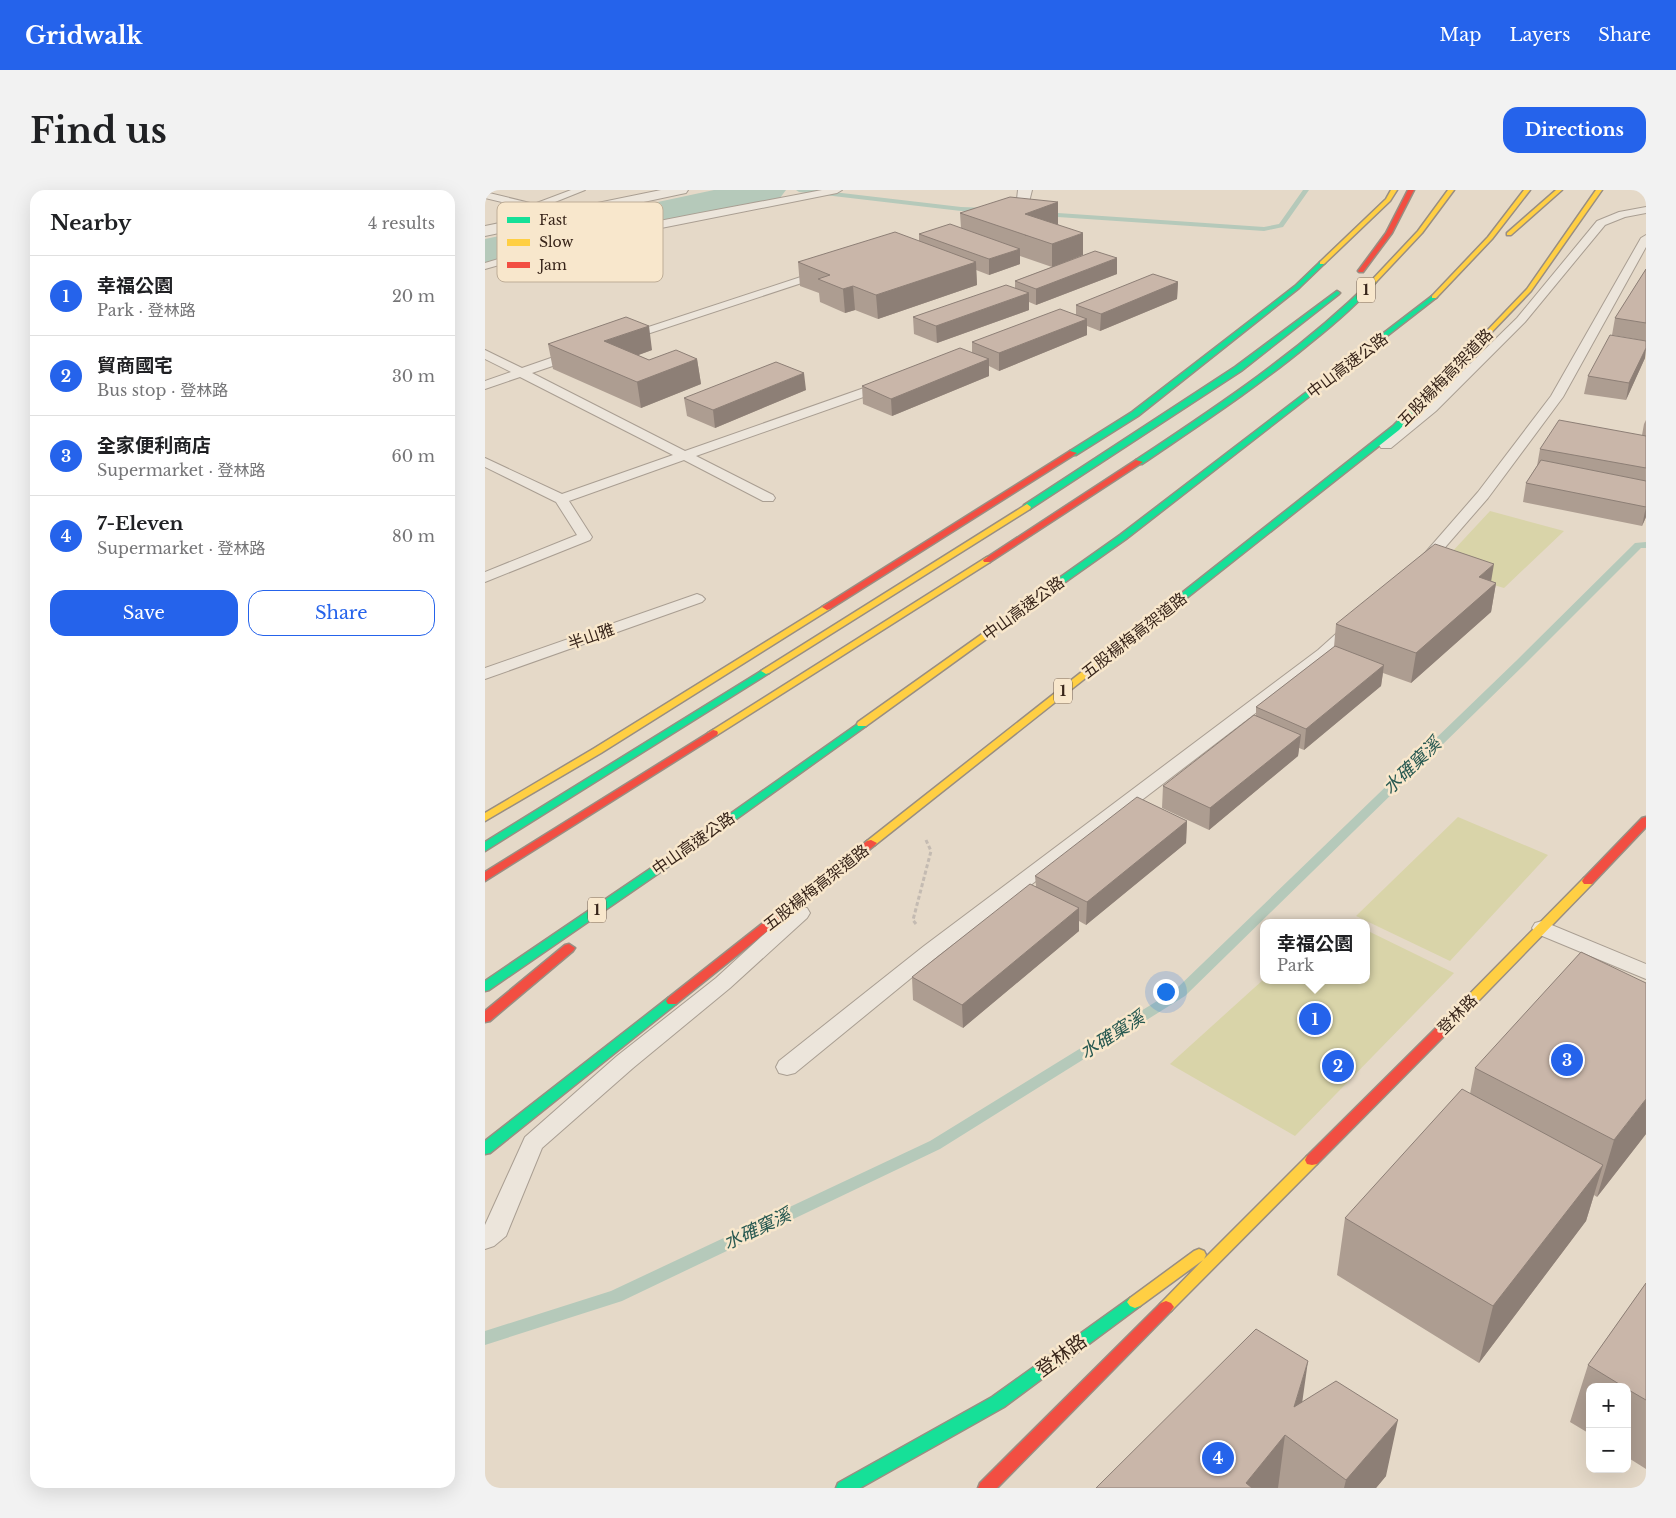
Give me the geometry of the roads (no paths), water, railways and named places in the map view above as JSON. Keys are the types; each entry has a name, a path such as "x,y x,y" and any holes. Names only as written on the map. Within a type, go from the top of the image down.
{"main road":[{"path":"485,818 597,751 1135,414 1297,287 1388,200 1394,190"},
{"path":"1266,376 1384,242 1399,219 1411,190"},
{"name":"1","path":"485,877 1115,479 1266,376 1359,298 1420,232 1451,190"},
{"name":"中山高速公路","path":"485,986 709,832 1123,536 1430,302 1490,238 1527,190"},
{"path":"1430,302 1559,190"},
{"name":"五股楊梅高架道路","path":"485,1149 1396,428 1529,290 1599,190"},
{"path":"485,847 1083,472 1238,369 1347,286"},
{"name":"登林路","path":"985,1488 1267,1206 1646,820"},
{"path":"605,919 709,832"},
{"path":"485,1018 575,944"},
{"name":"登林路","path":"844,1488 997,1402 1267,1206"}],"street":[{"path":"622,202 681,190"}],"lane":[{"path":"548,202 580,190"},
{"path":"663,225 837,190"},
{"path":"485,195 514,202"},
{"path":"485,1239 497,1229 533,1143 625,1062 723,983 815,900 914,817 1095,677 1432,408 1521,320 1601,223 1623,214 1646,210"},
{"path":"1412,574 1483,495 1557,397 1634,270 1646,238"},
{"path":"485,266 497,262"},
{"path":"614,342 836,268"},
{"path":"485,385 586,351"},
{"path":"485,354 768,498"},
{"path":"561,500 854,397 897,380"},
{"path":"485,462 561,500 585,537 485,576"},
{"name":"半山雅","path":"485,674 697,599"},
{"path":"787,1067 931,951 1324,653 1368,613"},
{"path":"1542,928 1646,972"}],"waterway":[{"path":"663,212 767,190"},
{"path":"799,190 961,209 988,210"},
{"path":"1043,214 1264,229 1281,226 1306,190"},
{"path":"485,251 497,248"},
{"name":"水確窠溪","path":"485,1338 616,1296 935,1145 1180,993 1520,663 1638,545 1646,545"}],"place":[{"name":"幸福公園","path":"1315,1019"},
{"name":"全家便利商店","path":"1567,1060"},
{"name":"貿商國宅","path":"1338,1066"},
{"name":"7-Eleven","path":"1218,1458"}]}
